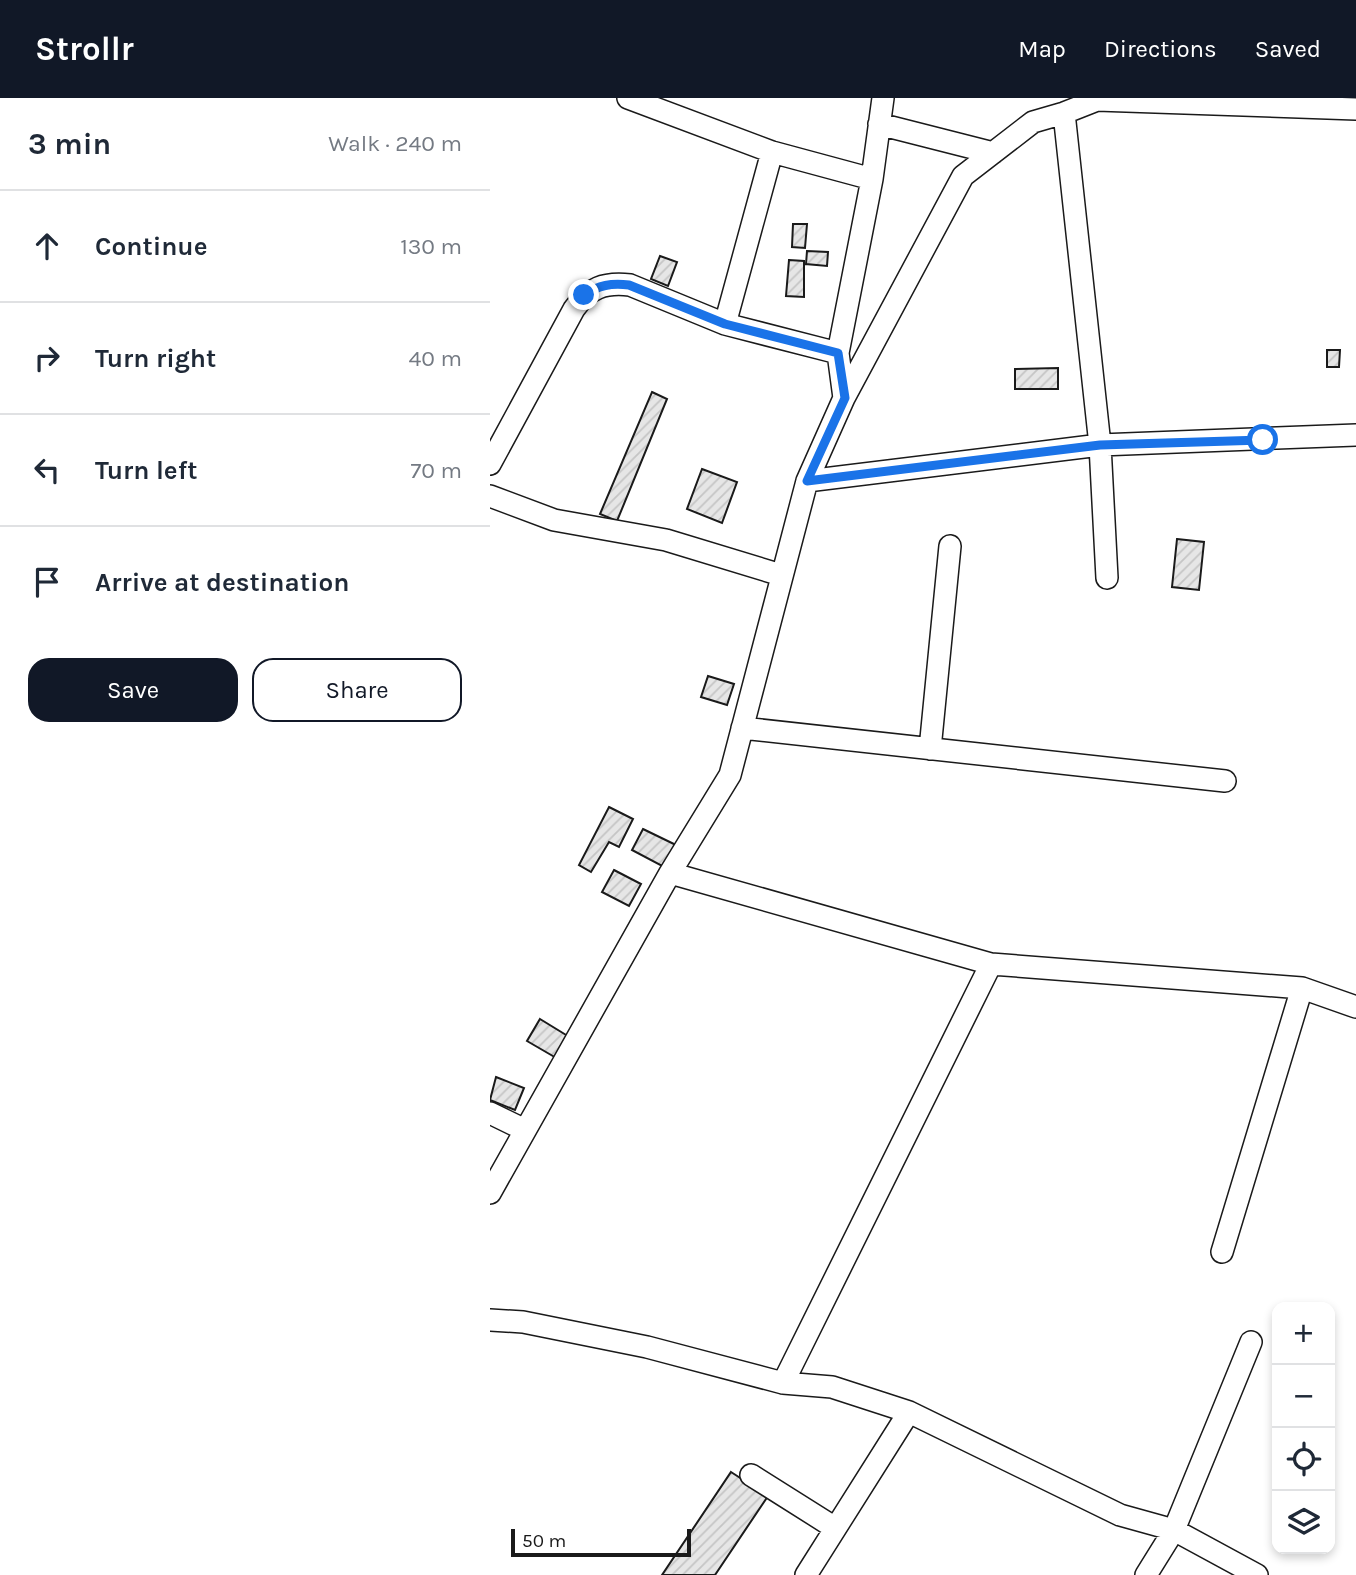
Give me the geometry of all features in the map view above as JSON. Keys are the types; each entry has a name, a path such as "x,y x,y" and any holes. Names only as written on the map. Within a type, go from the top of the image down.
{"street":[{"path":"628,98 772,152 872,179"},
{"path":"845,398 838,353 872,179 883,98"},
{"path":"490,1193 670,873 730,775 807,481 845,398 963,176 1033,122 1097,99 1356,109"},
{"path":"1064,113 1100,445 1107,578"},
{"path":"879,124 993,153"},
{"path":"725,324 772,152"},
{"path":"490,464 574,309 584,295 597,286 614,283 629,285 725,324 838,353"},
{"path":"807,481 1100,445 1356,435"},
{"path":"490,496 554,520 666,540 781,575"},
{"path":"930,749 950,546"},
{"path":"742,728 1225,781"},
{"path":"670,873 991,964 1302,988 1356,1007"},
{"path":"783,1383 991,964"},
{"path":"1222,1252 1302,988"},
{"path":"490,1113 525,1130"},
{"path":"490,1320 523,1322 647,1347 783,1383 832,1387 909,1412 1120,1515 1174,1530 1257,1575"},
{"path":"1146,1575 1174,1530 1251,1342"},
{"path":"806,1575 909,1412"},
{"path":"751,1475 835,1528"}],"building":[{"path":"793,224 807,224 805,248 792,247"},
{"path":"807,251 828,252 827,266 806,264"},
{"path":"660,256 677,262 668,286 651,279"},
{"path":"789,260 804,261 804,297 786,296"},
{"path":"1327,350 1340,350 1339,367 1327,367"},
{"path":"1058,368 1058,389 1015,389 1015,369"},
{"path":"652,392 667,399 617,521 600,514"},
{"path":"702,469 737,482 722,523 687,509"},
{"path":"1177,539 1204,542 1199,590 1172,587"},
{"path":"708,676 734,684 727,705 701,697"},
{"path":"609,807 633,819 619,847 609,842 591,872 579,865"},
{"path":"643,829 676,845 664,867 632,850"},
{"path":"614,870 641,884 629,906 602,892"},
{"path":"540,1019 571,1038 558,1059 527,1041"},
{"path":"496,1077 524,1088 515,1110 490,1100"},
{"path":"731,1472 768,1496 715,1575 662,1575"}],"route":[{"path":"584,295 597,286 614,283 629,285 725,324 838,353 845,398 807,481 1100,445 1263,440"}]}
